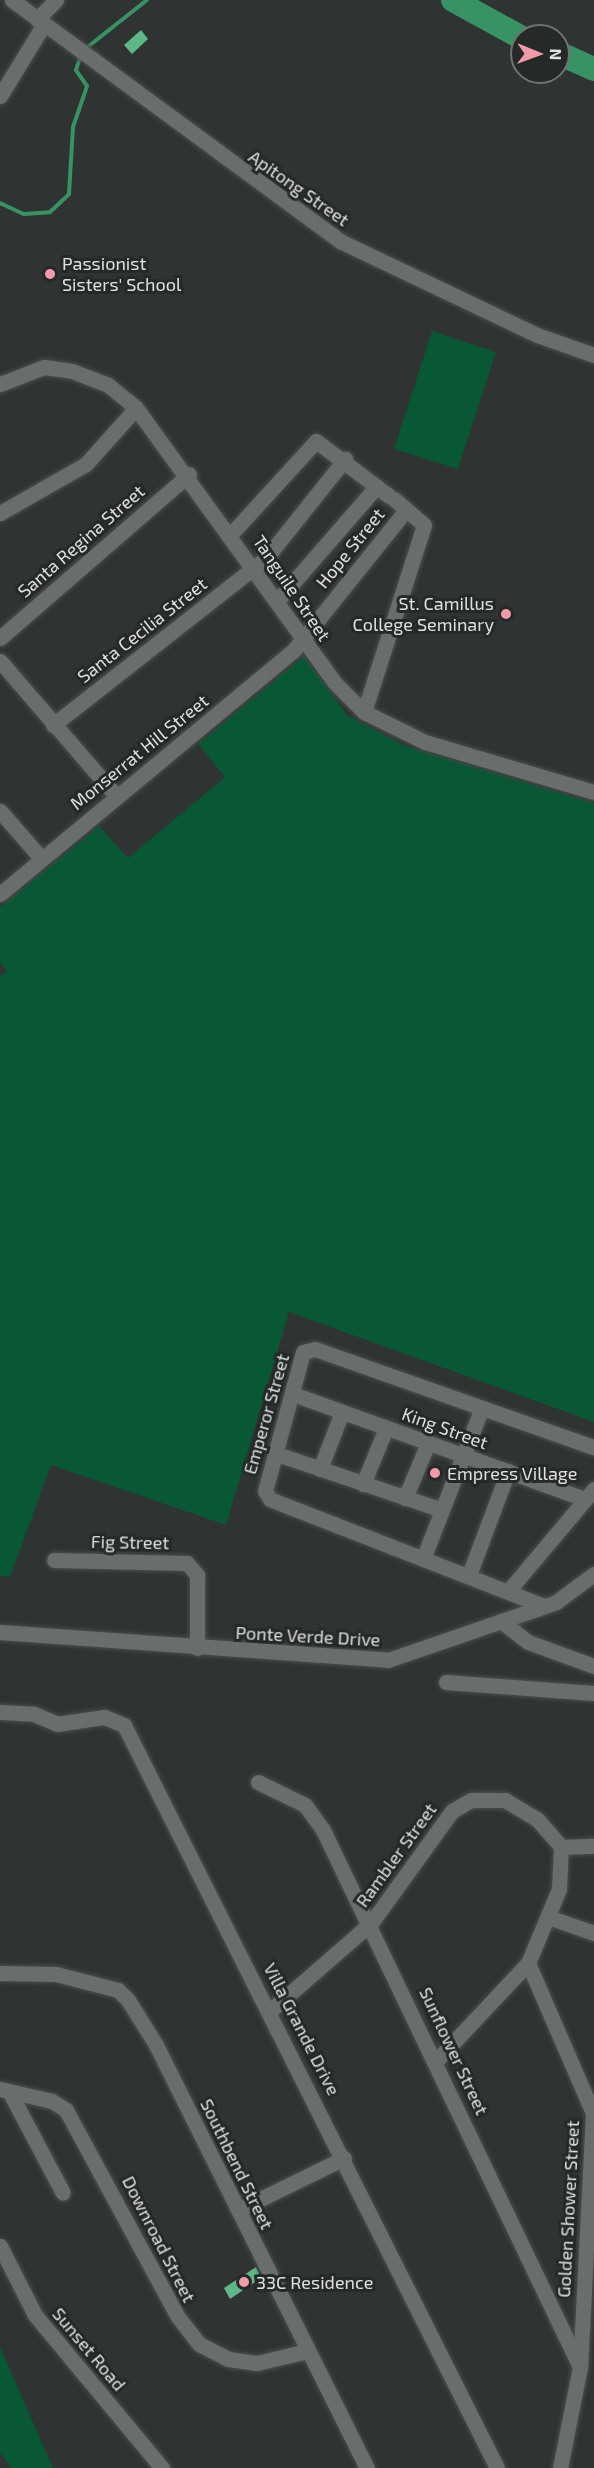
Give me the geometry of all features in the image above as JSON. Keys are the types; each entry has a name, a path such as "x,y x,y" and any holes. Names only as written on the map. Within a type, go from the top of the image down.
{"street":[{"name":"Apitong Street","path":"12,0 84,55 367,258 594,355"},
{"path":"0,96 41,21 56,0"},
{"name":"Tanguile Street","path":"0,384 45,368 72,370 108,385 136,408 189,474 231,534 280,597 303,640 364,712 425,742 594,792"},
{"path":"0,513 86,464 136,408"},
{"path":"231,534 310,445 322,442 392,498 423,528 364,712"},
{"name":"Santa Cecilia Street","path":"53,726 255,566 345,459"},
{"name":"Santa Regina Street","path":"0,638 189,474"},
{"path":"280,597 377,486"},
{"name":"Hope Street","path":"303,640 406,510"},
{"name":"Monserrat Hill Street","path":"0,894 303,640"},
{"path":"0,661 53,726 116,796"},
{"path":"0,811 41,858"},
{"name":"Emperor Street","path":"544,1606 508,1590 270,1499 265,1491 277,1454 303,1352 315,1349 594,1447"},
{"name":"King Street","path":"293,1394 508,1471 589,1494"},
{"path":"423,1559 482,1408"},
{"path":"320,1469 342,1412"},
{"path":"363,1484 386,1428"},
{"path":"405,1498 428,1443"},
{"path":"277,1454 442,1510"},
{"path":"469,1575 508,1471"},
{"path":"508,1590 589,1494"},
{"name":"Fig Street","path":"54,1560 187,1563 197,1575 197,1648"},
{"name":"Ponte Verde Drive","path":"0,1632 388,1660 544,1606 569,1595 594,1574"},
{"path":"501,1621 528,1642 594,1666"},
{"path":"446,1682 594,1693"},
{"name":"Villa Grande Drive","path":"0,1712 33,1714 57,1724 104,1717 124,1725 271,2010 497,2468"},
{"name":"Sunflower Street","path":"258,1782 309,1809 371,1923 580,2367"},
{"name":"Rambler Street","path":"271,2010 371,1923 452,1811 471,1800 505,1800 537,1819 561,1847"},
{"path":"437,2061 528,1963 551,1918 561,1847 594,1846"},
{"path":"551,1918 594,1933"},
{"name":"Golden Shower Street","path":"528,1963 593,2113 580,2367 561,2468"},
{"name":"Southbend Street","path":"0,1973 56,1974 118,1990 128,2000 238,2210 367,2468"},
{"path":"5,2090 63,2193"},
{"name":"Downroad Street","path":"5,2090 52,2101 77,2125 178,2317 199,2344 228,2359 257,2362 307,2351"},
{"path":"238,2210 344,2158"},
{"name":"Sunset Road","path":"0,2246 35,2315 162,2468"}],"green space":[{"path":"432,331 496,352 458,469 394,449"},
{"path":"304,656 347,715 406,746 594,803 594,1422 289,1312 226,1525 51,1465 10,1577 0,1576 0,976 7,971 0,962 0,907 99,826 128,858 225,777 198,744"},
{"path":"0,2347 53,2468 11,2468 0,2453"}],"building":[{"path":"141,30 148,39 132,54 124,45"},
{"name":"33C Residence","path":"256,2267 261,2278 230,2299 224,2288"}],"waterway":[{"path":"85,49 147,0"},
{"path":"453,0 510,31"},
{"path":"0,203 24,214 50,212 69,194 73,127 87,86 76,70 81,55"},
{"path":"570,58 594,69"}],"place":[{"name":"Passionist Sisters' School","path":"50,274"},
{"name":"St. Camillus College Seminary","path":"506,614"},
{"name":"Empress Village","path":"435,1473"},
{"name":"33C Residence","path":"244,2282"}]}
